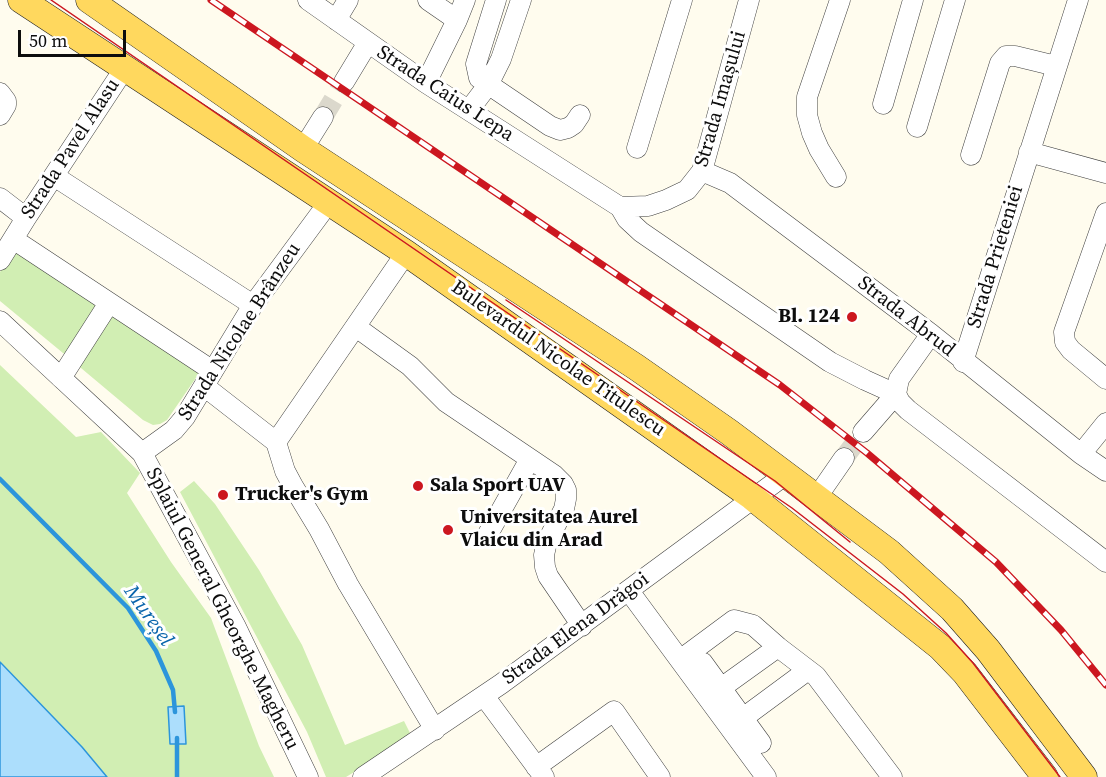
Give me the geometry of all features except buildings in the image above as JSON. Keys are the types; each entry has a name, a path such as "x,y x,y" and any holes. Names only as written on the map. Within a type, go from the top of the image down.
{"main road":[{"name":"Bulevardul Nicolae Titulescu","path":"21,0 406,253 752,497 940,647 965,674 1045,777"},
{"name":"Bulevardul Nicolae Titulescu","path":"89,0 303,149 636,367 729,432 889,552 952,609 995,659 1084,777"}],"street":[{"name":"Strada Caius Lepa","path":"308,0 367,44 620,207"},
{"path":"336,20 348,0"},
{"path":"429,0 457,20"},
{"path":"426,83 465,0"},
{"path":"496,0 476,64 479,78 527,113 560,130 574,124 580,115"},
{"path":"469,110 488,85 501,59 521,0"},
{"path":"637,148 682,0"},
{"name":"Strada Imașului","path":"620,207 648,206 666,200 687,190 702,171 749,0"},
{"path":"836,177 812,133 807,114 807,97 840,0"},
{"path":"883,104 913,0"},
{"path":"917,127 955,0"},
{"name":"Strada Prieteniei","path":"963,362 1078,0"},
{"path":"344,82 367,44"},
{"path":"971,155 1000,63 1006,56 1056,66"},
{"name":"Strada Pavel Alasu","path":"0,260 124,69"},
{"path":"0,93 6,105 0,115"},
{"path":"303,149 323,117"},
{"path":"1029,152 1106,174"},
{"name":"Strada Abrud","path":"702,171 730,183 931,334 963,362 1106,471"},
{"path":"54,176 253,305"},
{"path":"0,198 26,218"},
{"name":"Strada Nicolae Brânzeu","path":"142,453 174,430 185,417 253,305 328,202"},
{"path":"620,207 627,219 641,232 830,362 896,394 908,410 1106,562"},
{"path":"1106,213 1098,257 1064,332 1065,342 1071,350 1106,379"},
{"path":"13,239 109,303 209,378 276,442 285,471 293,486 435,730"},
{"path":"276,442 406,253"},
{"path":"61,378 109,303"},
{"name":"Splaiul General Gheorghe Magheru","path":"0,321 142,453 236,627 308,777"},
{"path":"356,327 410,366 446,402 554,475 566,490 564,509 547,542 544,555 545,567 548,576 582,626"},
{"path":"863,432 896,394 899,379 906,367 931,334"},
{"path":"1081,454 1106,423"},
{"path":"817,497 844,458"},
{"path":"488,534 530,459"},
{"name":"Strada Elena Drăgoi","path":"363,777 435,730 582,626 752,497 785,475"},
{"path":"629,591 766,777"},
{"path":"680,660 734,620 753,625 816,676 892,777"},
{"path":"720,688 778,647"},
{"path":"680,660 703,663 761,743"},
{"path":"743,718 808,670"},
{"path":"484,696 540,772 614,711 660,777"}],"green space":[{"path":"17,246 104,304 69,358 0,301 0,272"},
{"path":"109,308 202,369 167,420 160,424 153,425 143,420 75,363"},
{"path":"0,365 76,437 101,432 140,473 127,493 171,562 211,618 259,746 274,777 107,777 82,747 0,662"},
{"path":"194,481 215,504 259,570 302,645 345,745 404,721 412,737 346,777 326,777 307,732 180,492"}],"water":[{"path":"0,662 82,747 107,777 0,777"},
{"path":"184,706 186,744 170,744 168,707"}],"waterway":[{"name":"Mureșel","path":"0,479 128,608 156,651 173,690 175,712"},
{"name":"Mureșel","path":"177,738 177,777"}],"tunnel":[{"path":"323,117 344,82"},
{"path":"844,458 863,432"}],"tram line":[{"path":"51,0 792,508 903,594 946,633 973,663 1060,777"},
{"path":"506,300 775,481 850,542"}],"railway":[{"path":"211,0 780,385 867,453 996,562 1061,630 1106,685"}],"place":[{"name":"Bl. 124","path":"852,317"},
{"name":"Sala Sport UAV","path":"418,486"},
{"name":"Trucker's Gym","path":"223,495"},
{"name":"Universitatea Aurel Vlaicu din Arad","path":"448,530"}]}
